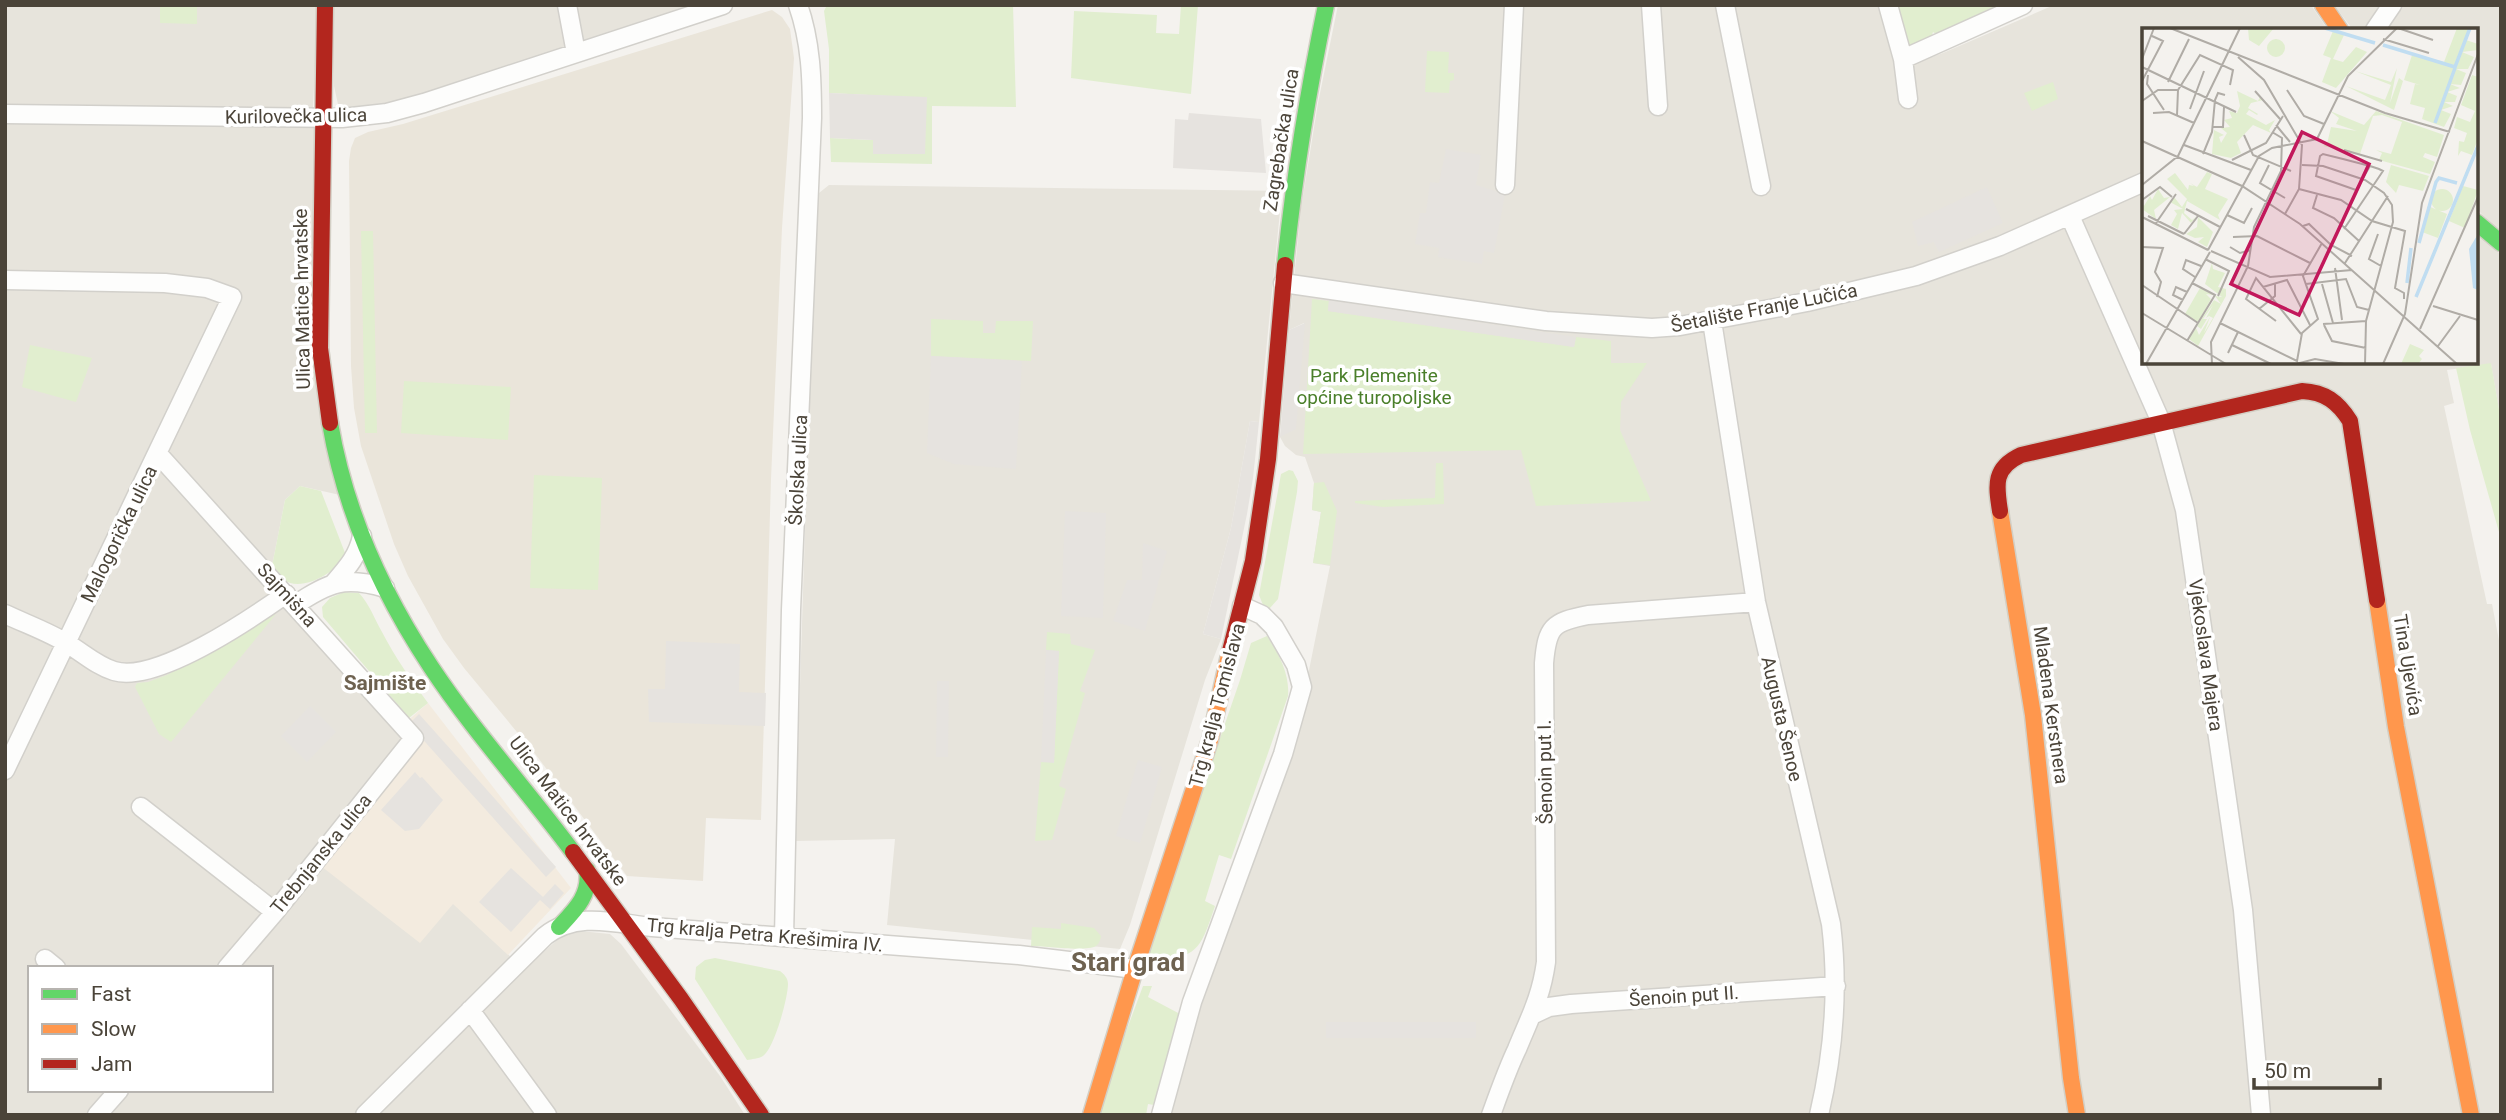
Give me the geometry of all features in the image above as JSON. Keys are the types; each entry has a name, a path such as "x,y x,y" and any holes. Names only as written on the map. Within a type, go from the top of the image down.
{"main road":[{"name":"Ulica Matice hrvatske","path":"325,5 320,348 323,386 339,468 362,536 407,630 431,667 627,924"},
{"name":"Zagrebačka ulica","path":"1283,283 1294,180 1326,5"},
{"path":"2323,5 2339,28"},
{"path":"2478,224 2501,243"},
{"name":"Trg kralja Tomislava","path":"1091,1115 1135,969 1210,740 1217,699 1242,606 1268,459 1283,283"},
{"name":"Tina Ujevića","path":"2161,422 2302,391 2316,391 2333,399 2343,407 2350,421 2396,727 2471,1115"},
{"name":"Mladena Kerstnera","path":"2077,1115 2034,729 1997,485 1999,472 2015,457 2161,422"},
{"path":"559,927 587,892 590,879 587,870"},
{"name":"Trg kralja Petra Krešimira IV.","path":"627,924 761,1115"}],"street":[{"path":"567,5 576,52"},
{"name":"Kurilovečka ulica","path":"5,114 353,118 387,113 723,5"},
{"name":"Školska ulica","path":"783,937 812,79 806,29 798,5"},
{"path":"1505,185 1514,5"},
{"path":"1651,5 1658,106"},
{"path":"1725,5 1761,186"},
{"path":"1888,5 1903,58 1908,99"},
{"path":"1903,58 2024,5"},
{"path":"2376,28 2392,5"},
{"name":"Šetalište Franje Lučića","path":"1283,283 1593,326 1652,328 1712,321 1908,278 2000,246 2142,184"},
{"name":"Vjekoslava Majera","path":"2070,216 2161,422 2185,510 2231,824 2251,985 2261,1115"},
{"name":"Malogorička ulica","path":"5,280 165,283 207,288 232,297 5,770"},
{"name":"Augusta Šenoe","path":"1712,321 1756,602 1831,924 1836,986 1834,1025 1819,1115"},
{"name":"Sajmišna","path":"158,454 414,738"},
{"path":"334,583 352,562 360,548 362,536"},
{"path":"5,614 67,643 101,666 116,672 148,670 164,665 291,599 334,583 350,580 385,588"},
{"name":"Šenoin put I.","path":"1490,1115 1534,1014 1546,962 1544,663 1546,640 1551,629 1568,619 1588,615 1756,602"},
{"name":"Trg kralja Tomislava","path":"1161,1115 1192,1002 1300,701 1300,677 1274,627 1262,615 1242,606"},
{"name":"Trebnjanska ulica","path":"229,966 414,738"},
{"path":"141,807 275,912"},
{"path":"365,1115 537,944 559,927 584,920 627,924"},
{"name":"Trg kralja Petra Krešimira IV.","path":"627,924 1019,955 1135,969"},
{"name":"Šenoin put II.","path":"1534,1014 1549,1007 1571,1004 1836,986"},
{"path":"470,1010 547,1115"},
{"path":"97,1115 117,1092"}],"shaded area":[{"path":"5,5 318,5 313,107 340,495 300,486 285,500 272,566 271,585 402,737 390,756 329,829 453,903 524,969 563,935 580,931 610,934 621,944 720,1076 745,1115 5,1115"},
{"path":"333,5 705,5 407,102 347,110 338,104 334,86"},
{"path":"1338,5 1880,5 1898,69 1943,53 2054,5 2311,5 2327,28 2142,28 2142,364 2478,364 2478,233 2501,255 2501,421 2491,364 2447,370 2454,403 2444,406 2487,604 2492,604 2501,651 2501,1115 1167,1115 1195,1005 1303,700 1330,566 1313,563 1321,512 1312,510 1314,483 1305,457 1296,455 1285,446 1280,437 1304,323 1289,330 1301,208 1318,103"},
{"path":"2334,5 2501,5 2501,234 2478,210 2478,28 2351,28"},
{"path":"772,10 782,17 790,29 794,58 782,228 771,479 761,820 706,818 703,881 627,876 536,755 443,639 408,576 394,544 361,446 354,408 351,366 351,148 355,138 368,132 403,124"},
{"path":"829,93 927,97 925,154 873,154 873,140 830,138"},
{"path":"1189,113 1261,119 1266,173 1173,168 1175,119 1188,120"},
{"path":"1446,149 1481,155 1476,185 1505,194 1494,253 1484,251 1482,264 1438,257 1439,248 1415,244 1420,213 1426,213 1430,182 1439,183"},
{"path":"829,185 1282,191 1259,422 1250,421 1231,528 1203,634 1221,639 1205,680 1130,925 1120,949 887,925 895,839 795,841 815,221 819,193"},
{"path":"1987,187 2003,223 1939,252 1934,242 1918,246 1912,222"},
{"path":"1329,300 1576,337 1574,347 1328,311"},
{"path":"1305,323 1296,429 1280,437 1289,330"},
{"path":"931,356 1022,361 1016,469 954,464 927,453"},
{"path":"1250,421 1259,422 1253,478 1221,639 1203,634 1231,528"},
{"path":"1065,511 1106,513 1103,618 1061,616"},
{"path":"1143,543 1167,551 1145,631 1113,621 1127,580 1142,580"},
{"path":"666,641 740,644 739,692 766,693 765,726 649,722 648,689 665,689"},
{"path":"1046,650 1059,651 1054,763 1041,762"},
{"path":"937,681 949,681 948,757 936,757"},
{"path":"428,703 571,888 508,955 453,904 420,943 308,856 390,756 402,737 397,730"},
{"path":"310,706 336,732 307,762 281,736"},
{"path":"419,714 556,867 546,877 409,724"},
{"path":"1138,760 1162,767 1140,843 1116,836"},
{"path":"415,772 443,800 419,829 405,831 381,810"},
{"path":"511,868 543,897 555,884 564,893 550,909 540,900 511,932 479,902"},
{"path":"1326,1022 1476,1022 1476,1038 1326,1038"}],"green space":[{"path":"160,5 197,5 197,24 160,23"},
{"path":"827,5 1013,5 1016,107 932,106 932,164 831,162 830,138 873,140 874,154 927,98 829,93 829,49 824,11"},
{"path":"1181,5 1198,5 1191,94 1071,78 1074,11 1157,15 1156,33 1179,34"},
{"path":"1895,5 2016,5 1939,36 1933,32 1931,38 1910,46 1906,44"},
{"path":"1427,51 1449,52 1448,73 1454,73 1454,80 1450,81 1449,93 1425,92"},
{"path":"2053,82 2058,99 2032,111 2024,93"},
{"path":"361,231 373,231 377,433 365,433"},
{"name":"Park Plemenite općine turopoljske","path":"1312,299 1329,301 1328,311 1574,347 1576,337 1611,341 1611,363 1647,363 1621,402 1620,430 1651,501 1536,506 1521,450 1303,454"},
{"path":"931,319 983,321 983,333 995,333 996,321 1033,321 1031,361 931,356"},
{"path":"30,345 92,358 76,402 22,387"},
{"path":"2491,363 2501,421 2501,539 2470,430 2456,368"},
{"path":"404,381 511,387 508,440 401,433"},
{"path":"1436,463 1443,463 1444,504 1383,507 1355,503 1435,498"},
{"path":"1293,471 1298,481 1297,492 1278,599 1269,609 1263,605 1259,595 1281,474"},
{"path":"534,475 602,478 598,590 530,588"},
{"path":"1324,482 1337,511 1330,565 1313,563 1321,512 1312,510 1314,483"},
{"path":"300,486 321,491 347,558 326,575 299,584 282,579 272,566 285,500"},
{"path":"344,592 359,593 363,598 398,659 428,703 409,718 323,617 322,607 330,598"},
{"path":"276,614 171,742 159,734 135,687 137,683 167,675"},
{"path":"1047,632 1070,634 1071,644 1095,650 1080,691 1085,693 1059,786 1066,789 1052,840 1035,841 1041,762 1054,762 1059,651 1046,650"},
{"path":"1267,636 1283,664 1288,696 1231,859 1219,855 1205,901 1215,906 1210,921 1194,950 1176,957 1145,957 1251,643"},
{"path":"1061,923 1094,928 1101,936 1099,943 1083,949 1031,946 1032,927 1061,929"},
{"path":"715,958 780,971 787,978 780,1023 772,1044 761,1057 747,1060 695,979 696,967 705,960"},
{"path":"1143,986 1152,986 1148,997 1180,1014 1154,1105 1148,1104 1146,1115 1095,1115"}],"traffic: fast":[{"path":"1285,265 1302,135 1326,5"},
{"path":"2478,224 2501,243"},
{"path":"330,423 345,488 356,519 381,580 413,639 483,738 573,852"},
{"path":"559,927 584,895 587,870"}],"traffic: slow":[{"path":"2323,5 2339,28"},
{"path":"2000,511 2033,715 2077,1115"},
{"path":"2377,600 2396,727 2471,1115"},
{"path":"1091,1115 1135,969 1210,740 1230,651"}],"traffic: jam":[{"path":"325,5 320,348 330,423"},
{"path":"1230,651 1253,561 1268,459 1285,265"},
{"path":"2000,511 1998,478 2005,466 2021,455 2302,391 2318,393 2336,403 2350,421 2377,600"},
{"path":"573,852 681,999 761,1115"}],"district":[{"name":"Sajmište","path":"385,683"},
{"name":"Stari grad","path":"1128,962"}]}
